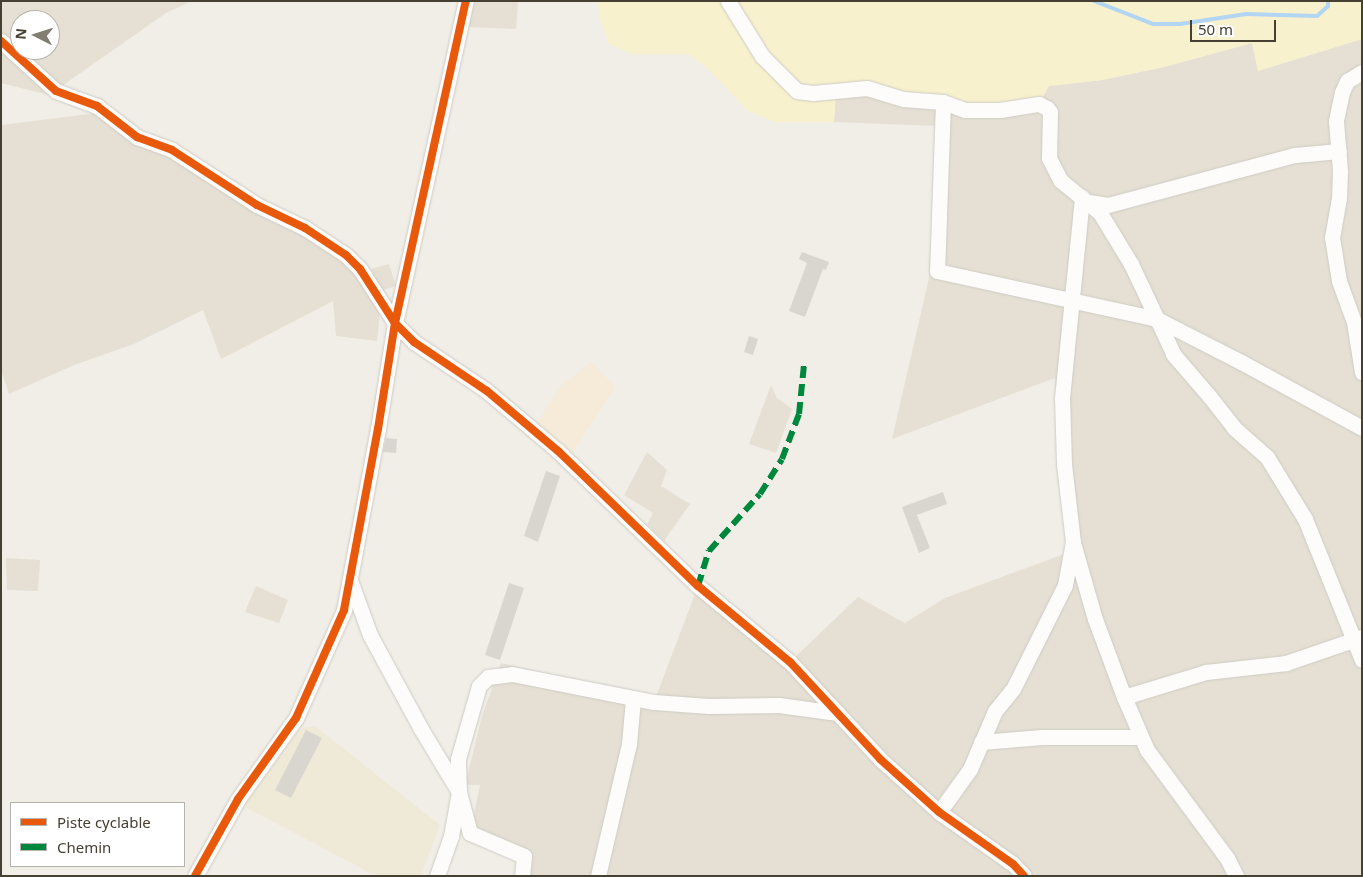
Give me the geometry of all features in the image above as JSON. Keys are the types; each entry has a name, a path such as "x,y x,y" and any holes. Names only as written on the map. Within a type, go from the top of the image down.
{"street":[{"path":"195,876 238,798 296,718 344,610 395,323 466,1"},
{"path":"728,1 762,56 797,91 813,93 867,88 903,99 943,102 965,110 1000,110 1039,104 1047,108 1050,112 1049,158 1060,180 1100,213 1119,244 1173,354 1210,396 1234,428 1267,457 1305,519 1358,639 1362,660"},
{"path":"1,42 56,91 97,106 137,137 172,150 257,205 305,228 346,255 360,269 395,323 414,342 487,391 558,451 698,586 790,662 880,759 939,812 1012,864 1024,876"},
{"path":"1362,72 1347,81 1342,92 1336,120 1339,151 1339,198 1332,237 1339,281 1354,322 1362,372"},
{"path":"943,102 937,272 1073,299 1157,319 1362,428"},
{"path":"1086,200 1108,205 1296,155 1339,151"},
{"path":"1086,200 1062,398 1064,464 1072,542 1095,619 1124,697 1147,750 1227,858 1236,876"},
{"path":"939,812 970,769 995,710 1013,689 1064,586 1072,542"},
{"path":"350,579 370,635 420,729 459,792 470,832 524,856 522,876"},
{"path":"1124,697 1206,672 1286,663 1358,639"},
{"path":"436,876 451,836 459,792 458,759 479,686 488,677 512,674 633,699 710,706 779,705 837,713"},
{"path":"598,876 629,744 633,699"},
{"path":"981,742 1042,737 1141,737"}],"shaded area":[{"path":"1,1 192,1 166,13 49,95 1,83"},
{"path":"472,1 518,1 516,29 465,27"},
{"path":"1362,39 1362,876 522,876 523,856 470,833 480,785 465,785 482,716 501,663 654,702 698,586 790,662 858,597 905,623 945,598 1067,553 1055,378 892,439 929,278 938,126 834,122 836,91 1049,86 1102,80 1164,67 1252,43 1258,71"},
{"path":"105,112 346,255 381,302 377,341 336,336 333,301 221,359 203,310 134,344 74,365 9,394 1,370 1,125"},
{"path":"389,264 396,286 380,291 371,269"},
{"path":"591,362 615,387 568,460 533,429 560,387"},
{"path":"771,385 777,398 792,409 776,453 749,444"},
{"path":"647,452 667,470 661,486 690,504 664,541 647,524 653,513 624,495"},
{"path":"6,558 40,560 38,591 7,590"},
{"path":"256,586 288,600 279,623 245,612"},
{"path":"315,726 440,825 421,876 376,876 241,805 301,728"}],"sand":[{"path":"597,1 1362,1 1362,39 1258,71 1252,43 1164,67 1102,80 1049,86 1039,104 1000,110 836,91 834,122 775,122 748,111 709,70 689,54 633,54 609,44 601,22"}],"building":[{"path":"802,252 829,262 826,270 823,269 805,317 789,311 807,263 799,259"},
{"path":"749,336 758,339 753,355 744,352"},
{"path":"386,438 397,439 396,453 383,452"},
{"path":"546,471 560,476 538,542 524,536"},
{"path":"943,492 947,504 917,515 930,548 919,553 902,507"},
{"path":"509,583 524,588 500,660 485,655"},
{"path":"306,730 322,738 291,798 275,790"}],"waterway":[{"path":"1094,1 1153,24 1180,24 1246,14 1317,16 1328,6 1328,1"}],"marked path":[{"path":"698,586 709,551 760,494 782,459 799,414 804,365"}],"cycle path":[{"path":"195,876 238,799 296,718 344,610 378,429 395,323 466,1"},
{"path":"1,41 56,91 97,106 137,137 172,150 257,205 305,228 346,255 360,269 395,323 414,342 487,391 558,451 698,586 790,662 880,759 939,812 1013,864 1024,876"}]}
